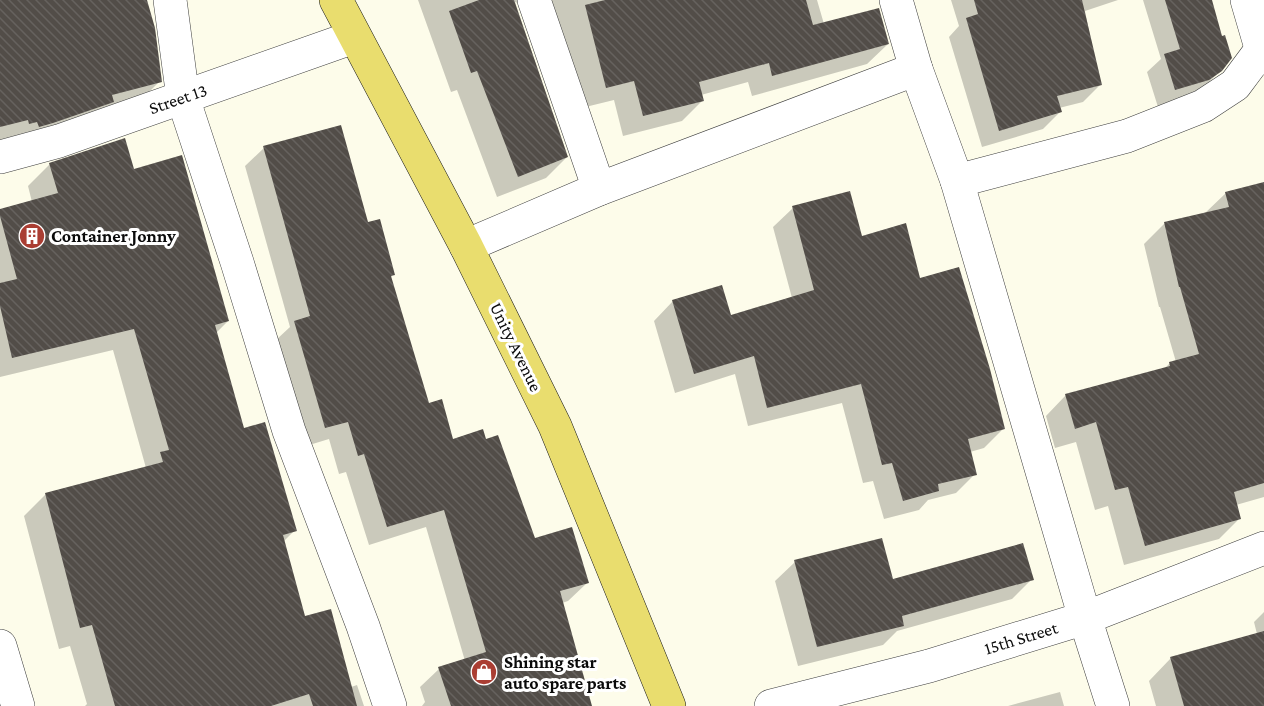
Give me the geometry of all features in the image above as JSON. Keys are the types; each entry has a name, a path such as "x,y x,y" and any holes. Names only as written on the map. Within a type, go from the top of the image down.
{"main road":[{"name":"Unity Avenue","path":"336,0 466,246 555,426 669,706"}],"street":[{"path":"170,0 183,98 289,431 363,626 390,706"},
{"path":"534,0 599,189"},
{"path":"896,0 916,69 957,181 1113,706"},
{"path":"957,181 1127,136 1203,106 1235,85 1263,52 1247,0"},
{"name":"Street 13","path":"0,157 59,141 354,37"},
{"path":"466,246 599,189 916,69"},
{"name":"15th Street","path":"771,706 929,666 1085,618 1264,548"},
{"path":"0,646 18,706"}],"building":[{"path":"0,0 147,0 155,28 162,82 112,95 114,102 39,127 37,122 29,124 28,120 0,127"},
{"path":"479,0 514,0 568,157 518,177 477,71 471,73 449,11"},
{"path":"605,0 806,0 813,25 879,8 889,44 772,76 769,63 699,82 704,101 643,116 634,81 606,88 585,5"},
{"path":"974,0 1082,0 1102,85 1057,96 1062,112 999,131 966,18 978,14"},
{"path":"1165,0 1212,0 1222,36 1225,35 1232,58 1222,71 1209,80 1175,90 1164,54 1180,49"},
{"path":"341,125 368,222 380,219 395,275 391,276 429,403 442,399 453,439 483,429 486,439 498,435 535,538 572,527 589,583 560,591 592,706 451,706 438,667 486,652 444,510 387,527 364,454 358,456 348,422 325,428 294,321 310,316 263,146"},
{"path":"125,138 134,169 182,155 229,321 215,325 244,428 265,422 297,531 283,535 305,616 331,609 357,706 313,706 309,694 271,706 115,706 92,625 80,628 45,493 163,462 160,452 169,450 134,329 12,358 0,306 0,283 17,279 0,209 58,193 49,163"},
{"path":"1264,182 1264,483 1234,492 1241,519 1145,546 1128,487 1115,490 1096,422 1075,429 1065,394 1170,366 1169,362 1199,354 1179,287 1164,222 1229,207 1225,192"},
{"path":"850,191 862,236 906,223 920,278 959,267 990,369 1005,429 968,439 977,475 938,484 939,491 903,501 892,463 882,465 861,384 767,408 754,356 694,374 672,300 722,285 731,315 814,290 792,206"},
{"path":"882,538 893,579 1023,543 1034,580 902,616 904,626 817,647 794,560"},
{"path":"1264,631 1264,706 1184,706 1170,657"}],"place":[{"name":"Container Jonny","path":"32,236"},
{"name":"Shining star auto spare parts","path":"484,672"}]}
